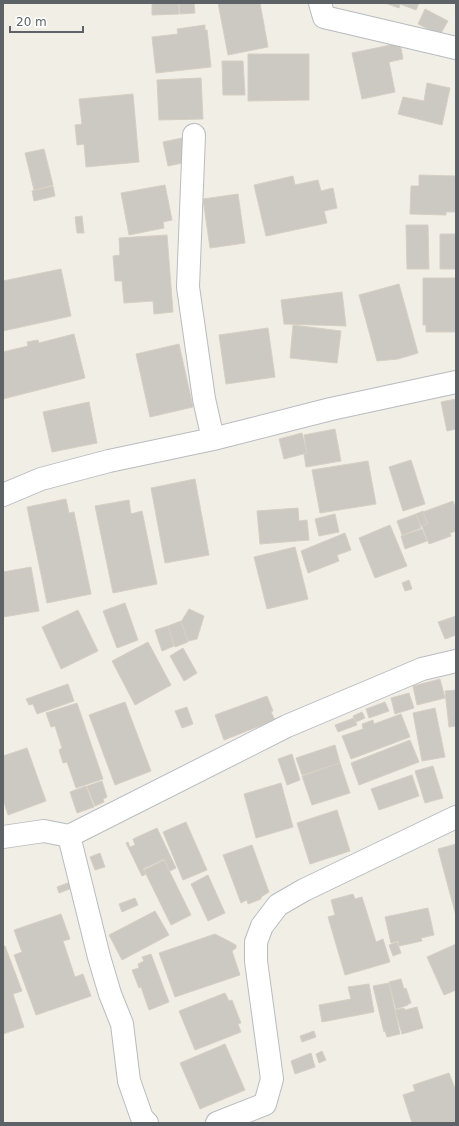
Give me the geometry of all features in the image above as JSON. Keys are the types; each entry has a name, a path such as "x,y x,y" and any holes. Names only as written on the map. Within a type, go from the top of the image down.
{"street":[{"path":"320,3 324,16 456,48"},
{"path":"194,135 188,287 204,399 213,438"},
{"path":"3,495 41,479 109,461 456,382"},
{"path":"3,837 44,831 69,836 286,726 422,669 456,661"},
{"path":"217,1123 264,1104 272,1079 256,961 256,942 262,926 278,905 304,890 456,817"},
{"path":"69,836 99,957 110,994 122,1024 130,1081 142,1118 147,1123"}],"building":[{"path":"152,3 178,3 179,14 152,15"},
{"path":"179,3 194,3 195,13 180,14"},
{"path":"218,3 260,3 268,47 228,55"},
{"path":"385,3 419,3 416,10 400,4 399,8"},
{"path":"425,9 448,21 440,35 418,24"},
{"path":"205,25 205,30 207,30 211,67 156,73 152,37 178,34 177,29"},
{"path":"400,43 403,59 389,62 395,92 362,99 352,53"},
{"path":"248,54 309,54 309,100 248,101"},
{"path":"222,61 243,61 245,95 223,95"},
{"path":"201,78 203,119 159,120 157,80"},
{"path":"427,83 450,88 442,125 398,114 403,97 424,101"},
{"path":"133,94 139,162 86,167 84,144 77,145 75,125 82,124 79,99"},
{"path":"182,138 187,162 168,166 163,142"},
{"path":"44,149 53,185 34,190 25,153"},
{"path":"419,175 456,176 456,212 446,212 446,215 410,214 411,186 419,186"},
{"path":"293,176 295,185 318,180 321,191 333,188 337,208 324,211 327,223 266,236 254,185"},
{"path":"165,185 172,220 163,222 164,228 129,235 121,193"},
{"path":"53,186 55,196 34,201 32,191"},
{"path":"238,194 245,243 210,248 203,199"},
{"path":"82,216 84,233 77,233 75,217"},
{"path":"406,225 428,225 429,269 407,269"},
{"path":"440,234 456,234 456,269 440,269"},
{"path":"167,235 173,312 154,314 153,301 124,303 122,281 115,281 113,256 120,255 119,238"},
{"path":"61,269 71,316 3,331 3,281"},
{"path":"423,278 456,278 455,332 426,332 426,325 423,325"},
{"path":"399,284 418,353 398,359 377,361 359,295"},
{"path":"342,292 346,326 284,324 281,300"},
{"path":"293,325 341,331 337,363 290,358"},
{"path":"268,328 275,377 226,384 219,335"},
{"path":"74,334 85,378 3,399 3,352 28,346 27,342 38,340 39,343"},
{"path":"179,344 193,407 150,417 136,354"},
{"path":"456,399 456,429 447,431 441,402"},
{"path":"89,402 97,443 52,452 43,412"},
{"path":"335,429 341,461 306,467 304,454 307,453 304,435"},
{"path":"302,433 307,453 284,459 279,439"},
{"path":"411,460 425,504 403,511 389,467"},
{"path":"368,461 376,504 320,513 312,470"},
{"path":"195,479 209,555 165,563 151,488"},
{"path":"66,499 69,513 74,512 91,594 47,603 27,507"},
{"path":"129,500 131,514 142,511 157,584 113,593 95,506"},
{"path":"453,501 456,509 456,531 450,533 451,536 429,544 422,526 428,524 423,512"},
{"path":"298,508 299,521 307,520 309,540 260,544 257,511"},
{"path":"423,511 427,524 421,526 416,514"},
{"path":"335,514 339,532 319,536 315,519"},
{"path":"416,514 421,528 402,535 397,521"},
{"path":"390,525 407,566 375,578 359,538"},
{"path":"422,529 427,541 405,549 401,536"},
{"path":"345,533 351,550 337,555 339,561 308,573 301,551"},
{"path":"295,547 308,599 267,609 254,557"},
{"path":"31,567 39,611 3,617 3,572"},
{"path":"409,580 412,589 405,591 402,583"},
{"path":"125,603 138,640 117,648 103,611"},
{"path":"189,609 204,616 197,639 188,641 181,622"},
{"path":"78,610 98,651 61,669 42,627"},
{"path":"456,616 456,635 445,639 438,622"},
{"path":"181,621 188,642 175,647 168,626"},
{"path":"168,626 174,646 162,651 155,630"},
{"path":"148,642 171,685 135,705 112,661"},
{"path":"183,648 197,673 184,681 170,656"},
{"path":"440,679 445,698 417,705 413,686"},
{"path":"68,684 74,701 37,714 33,704 29,705 26,699"},
{"path":"456,690 456,726 449,727 445,691"},
{"path":"409,693 414,708 395,714 391,698"},
{"path":"267,696 273,711 271,712 275,720 224,740 215,715"},
{"path":"125,702 151,771 115,785 89,715"},
{"path":"385,702 389,711 369,718 366,709"},
{"path":"77,703 103,779 76,788 67,762 63,763 59,750 62,748 55,726 51,727 46,713"},
{"path":"187,707 193,724 182,728 175,711"},
{"path":"435,708 445,757 422,761 413,713"},
{"path":"362,712 365,718 356,722 353,716"},
{"path":"401,714 410,737 351,759 342,736 363,729 362,724 373,720 374,724"},
{"path":"354,718 357,725 338,732 335,725"},
{"path":"410,740 419,762 359,785 351,763"},
{"path":"335,745 340,763 302,775 296,758"},
{"path":"27,748 46,801 8,815 3,799 3,756"},
{"path":"292,754 300,780 287,785 278,759"},
{"path":"340,763 350,793 312,805 302,776"},
{"path":"433,766 443,798 425,803 415,771"},
{"path":"412,775 419,796 379,810 371,789"},
{"path":"102,781 107,797 103,799 104,802 95,806 87,786"},
{"path":"281,783 293,827 256,838 244,794"},
{"path":"86,786 94,807 77,813 70,792"},
{"path":"337,810 350,851 310,864 297,823"},
{"path":"186,822 207,870 183,880 163,832"},
{"path":"157,828 176,868 170,871 164,859 143,869 146,874 142,876 126,843 128,842 130,847 135,845 133,839"},
{"path":"456,844 456,916 438,849"},
{"path":"252,845 269,892 261,897 261,899 248,904 247,900 241,903 223,855"},
{"path":"100,853 105,867 95,870 90,857"},
{"path":"164,860 191,915 171,925 144,870"},
{"path":"208,875 225,913 208,921 191,884"},
{"path":"73,881 75,887 59,893 57,887"},
{"path":"353,894 355,899 362,897 376,942 383,939 390,962 345,975 328,917 335,915 331,900"},
{"path":"135,898 138,905 122,912 119,904"},
{"path":"428,908 434,935 421,938 422,941 399,946 398,941 391,943 385,917"},
{"path":"155,911 169,935 122,960 109,935"},
{"path":"61,914 70,939 63,941 75,977 83,974 91,996 36,1015 14,955 22,952 14,930"},
{"path":"215,934 236,945 236,948 232,951 240,975 175,997 159,953"},
{"path":"397,942 401,953 393,956 389,945"},
{"path":"456,944 456,990 444,995 427,957"},
{"path":"3,946 5,946 22,991 13,994 24,1027 3,1034"},
{"path":"151,954 169,1002 149,1010 141,987 139,988 132,970 139,968 138,964 144,961 142,957"},
{"path":"401,979 411,1003 396,1009 389,982"},
{"path":"389,983 400,1034 387,1037 385,1031 384,1032 373,986"},
{"path":"369,984 374,1012 322,1022 319,1005 351,999 348,987"},
{"path":"225,993 229,1001 232,1000 241,1023 238,1024 241,1032 195,1050 179,1011"},
{"path":"417,1007 423,1028 402,1034 395,1010 404,1008 405,1010"},
{"path":"314,1031 316,1037 302,1042 300,1036"},
{"path":"225,1044 245,1090 200,1109 180,1063"},
{"path":"322,1051 326,1060 319,1063 316,1054"},
{"path":"311,1053 315,1067 295,1074 291,1061"},
{"path":"449,1073 456,1091 456,1123 412,1123 403,1095 415,1091 413,1085"}]}
